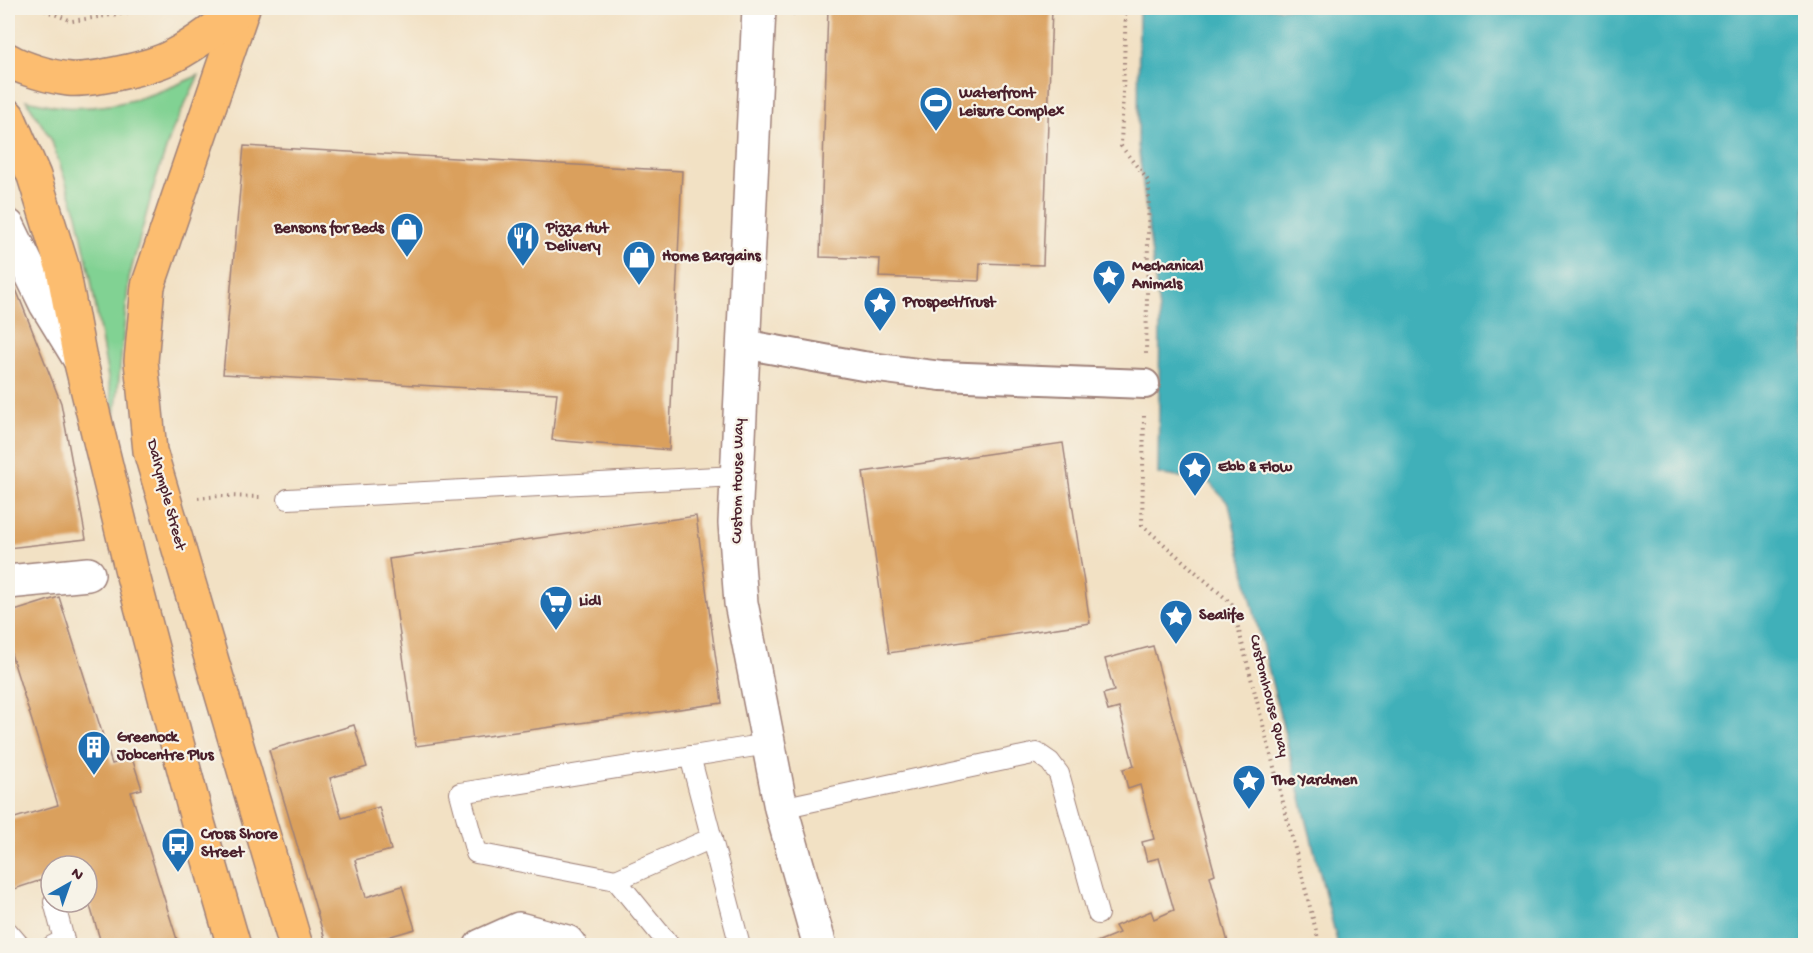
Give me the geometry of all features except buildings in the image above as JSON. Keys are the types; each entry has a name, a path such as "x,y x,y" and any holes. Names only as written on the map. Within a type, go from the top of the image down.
{"highway":[{"path":"8,60 18,66 70,79 115,75 171,58 211,33 242,8"},
{"name":"Dalrymple Street","path":"242,8 148,286 141,361 150,452 296,945"},
{"path":"8,116 34,176 63,269 80,359 135,584 197,819 234,945"}],"street":[{"name":"Custom House Way","path":"759,8 735,523 741,603 768,744 781,808 820,945"},
{"path":"8,226 46,304 80,359"},
{"path":"743,344 863,366 941,376 1145,384"},
{"path":"8,582 88,574"},
{"path":"481,945 519,929 567,942 570,945"}],"lane":[{"path":"288,499 737,476"},
{"path":"712,838 616,880 476,852 460,793 768,744"},
{"path":"781,808 1037,753 1050,762 1059,774 1098,914"},
{"path":"690,756 740,945"},
{"path":"616,880 670,945"},
{"path":"56,914 61,944"},
{"path":"8,932 20,945"}],"path":[{"path":"39,8 72,21 157,8"},
{"path":"794,15 801,8"},
{"path":"1126,8 1121,146 1149,183 1145,384"},
{"name":"Customhouse Quay","path":"1145,384 1142,525 1232,604 1320,945"},
{"path":"165,502 220,496 288,499"}],"green space":[{"path":"199,75 172,131 155,182 129,278 115,418 77,214 51,139 26,100 54,106 81,108 116,104 150,95"}],"water":[{"path":"1139,8 1805,8 1805,945 1338,945 1229,504 1204,477 1158,474 1160,319 1138,145"}],"place":[{"name":"Waterfront Leisure Complex","path":"936,132"},
{"name":"Bensons for Beds","path":"407,258"},
{"name":"Pizza Hut Delivery","path":"523,267"},
{"name":"Home Bargains","path":"639,286"},
{"name":"Mechanical Animals","path":"1109,305"},
{"name":"Prospect/Trust","path":"880,332"},
{"name":"Ebb & Flow","path":"1195,497"},
{"name":"Lidl","path":"556,631"},
{"name":"Sealife","path":"1176,645"},
{"name":"Greenock Jobcentre Plus","path":"94,776"},
{"name":"The Yardmen","path":"1249,810"},
{"name":"Cross Shore Street","path":"178,873"}]}
